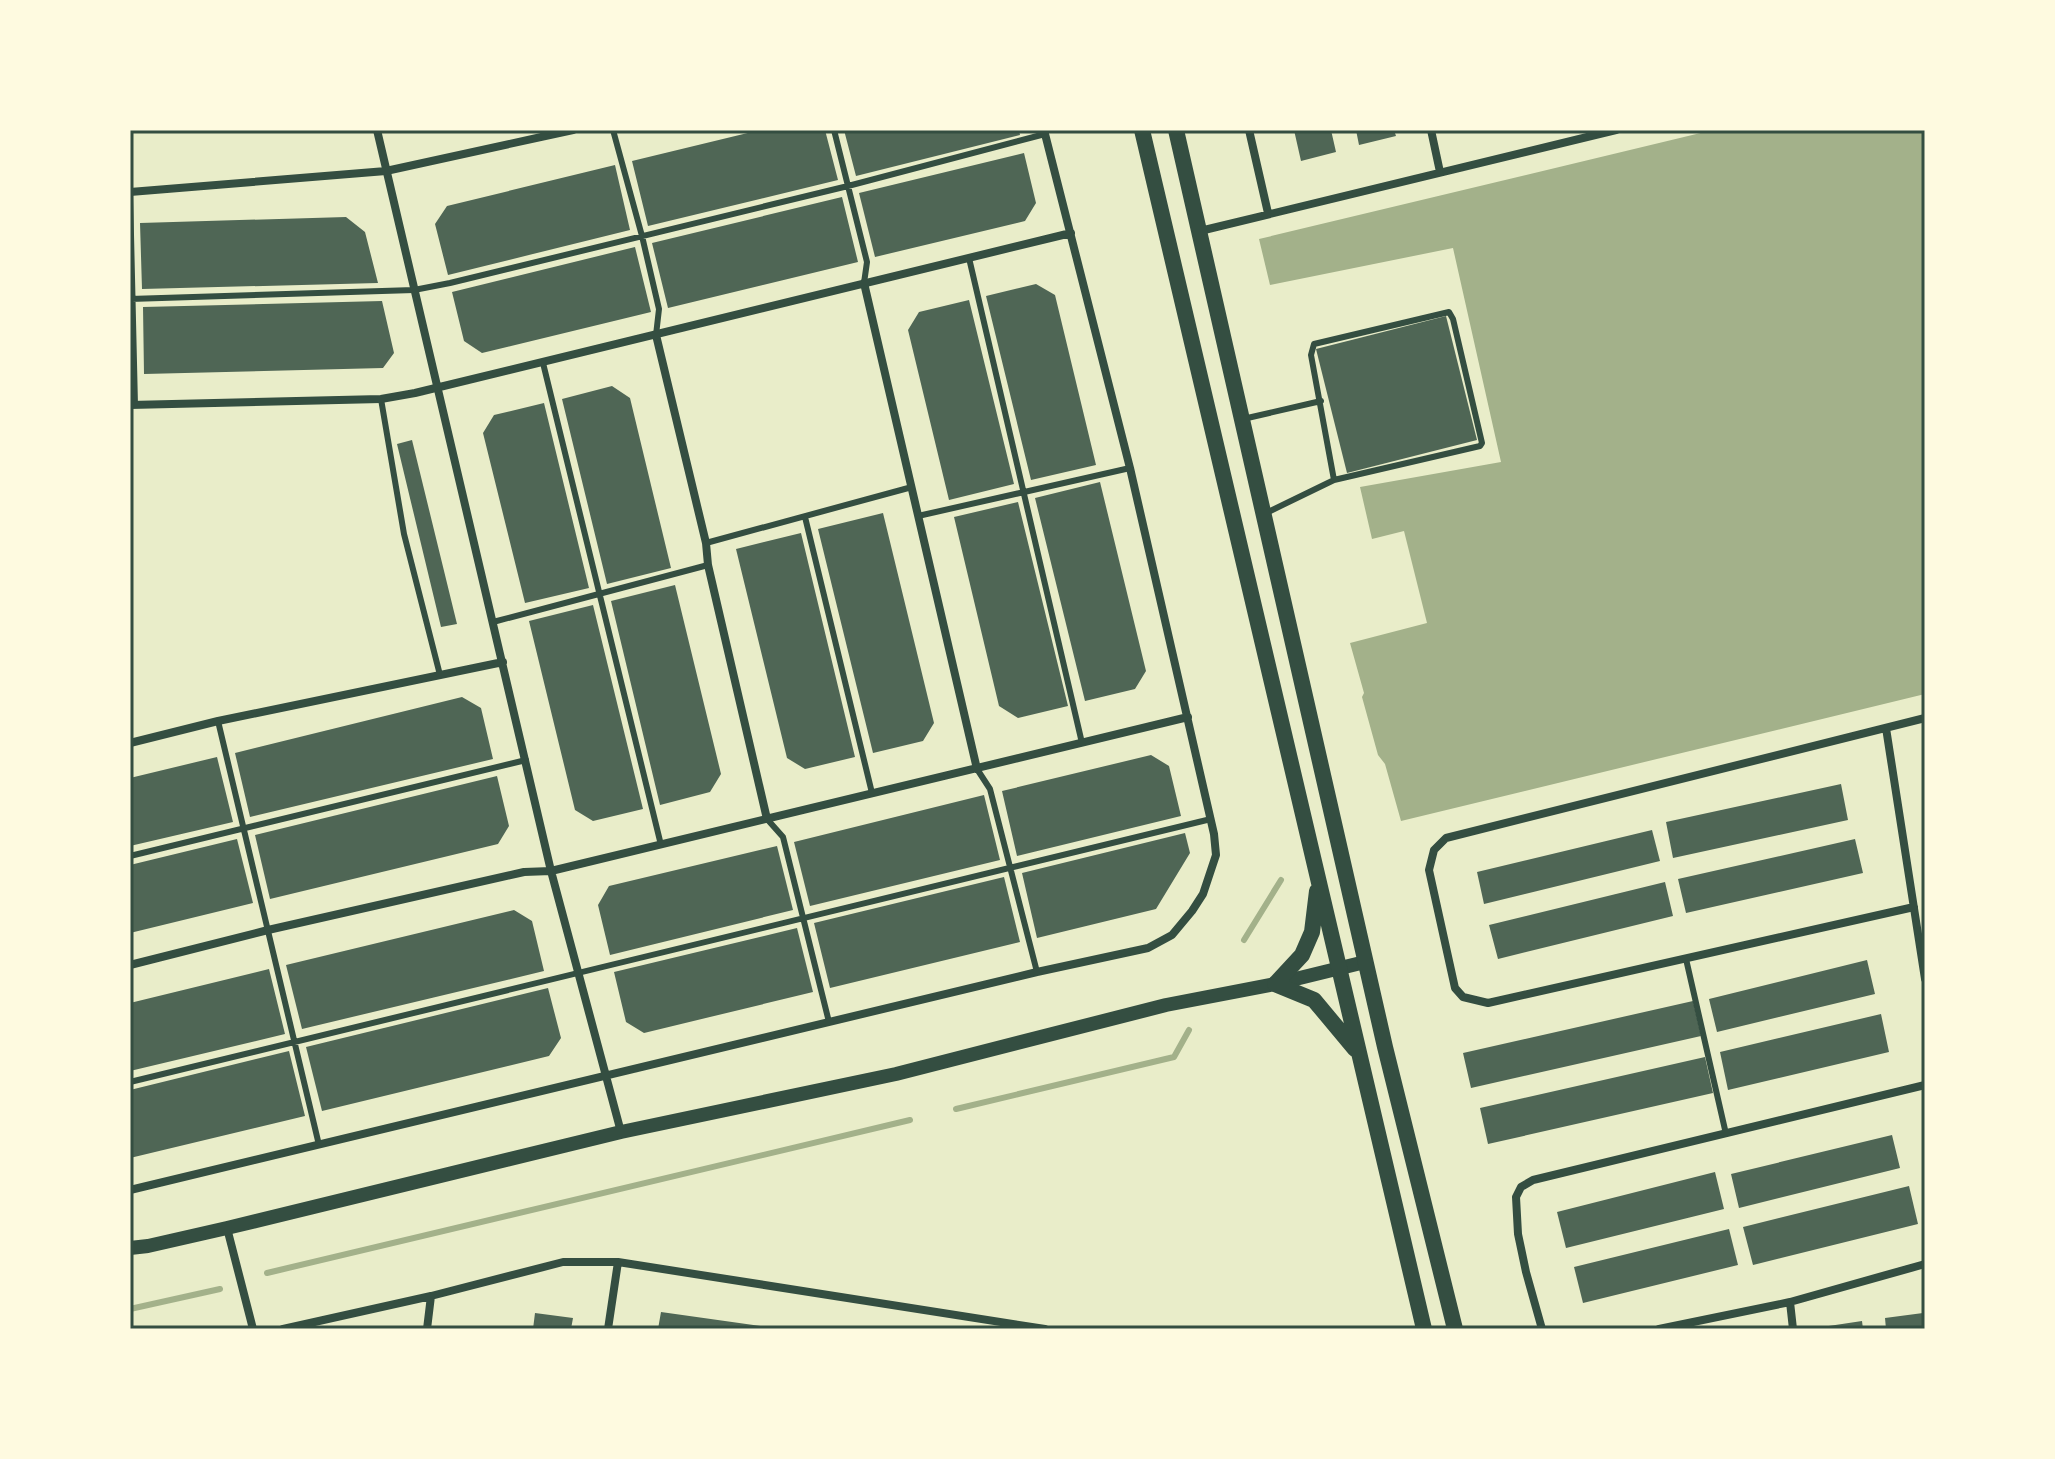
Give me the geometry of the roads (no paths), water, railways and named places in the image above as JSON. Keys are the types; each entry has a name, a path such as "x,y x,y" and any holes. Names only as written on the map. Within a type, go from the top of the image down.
{"main road":[{"path":"1142,130 1424,1329"},
{"path":"1176,130 1388,1062 1455,1329"},
{"path":"1318,882 1312,932 1302,955 1275,984 1314,1000 1359,1054"}],"street":[{"path":"377,130 551,871 621,1132"},
{"path":"130,192 386,171 573,130"},
{"path":"1249,130 1268,213"},
{"path":"1431,130 1440,172"},
{"path":"1200,231 1616,130"},
{"path":"130,1190 1148,948 1172,935 1192,911 1211,875 1216,855 1211,819 1130,468 1044,132"},
{"path":"133,405 381,399 543,363 1071,233"},
{"path":"864,283 977,769"},
{"path":"656,335 767,819"},
{"path":"130,743 218,721 503,662"},
{"path":"130,965 524,872 551,871 1188,717"},
{"path":"1914,907 1488,1003 1463,997 1455,988 1429,870 1434,850 1446,838 1925,718"},
{"path":"1886,728 1925,979"},
{"path":"130,1248 227,1228 621,1132 896,1074 1166,1005 1275,984 1365,962"},
{"path":"1542,1329 1518,1234 1516,1197 1521,1187 1533,1180 1925,1085"},
{"path":"227,1228 253,1329"},
{"path":"283,1329 563,1262 618,1262 1045,1329"},
{"path":"608,1329 618,1262"},
{"path":"1659,1329 1790,1302 1925,1264"},
{"path":"427,1329 431,1296"},
{"path":"1790,1302 1793,1329"}],"lane":[{"path":"613,130 659,309 656,335"},
{"path":"834,130 867,262 864,283"},
{"path":"131,299 414,290 848,186 1044,132"},
{"path":"130,192 133,405"},
{"path":"969,258 1082,743"},
{"path":"1264,514 1334,480 1480,446 1482,443 1449,312 1314,344 1311,355 1334,480"},
{"path":"543,363 661,845"},
{"path":"381,399 404,534 440,675"},
{"path":"1242,419 1321,401"},
{"path":"918,516 1130,468"},
{"path":"706,543 912,487"},
{"path":"805,517 872,793"},
{"path":"493,622 708,565"},
{"path":"218,721 319,1145"},
{"path":"130,856 526,760"},
{"path":"977,769 990,789 1037,972"},
{"path":"767,819 783,837 829,1022"},
{"path":"130,1082 1211,819"},
{"path":"1686,959 1726,1134"}],"waterway":[{"path":"1244,940 1281,880"},
{"path":"956,1109 1174,1057 1189,1030"},
{"path":"267,1273 910,1120"},
{"path":"130,1309 220,1289"}]}
